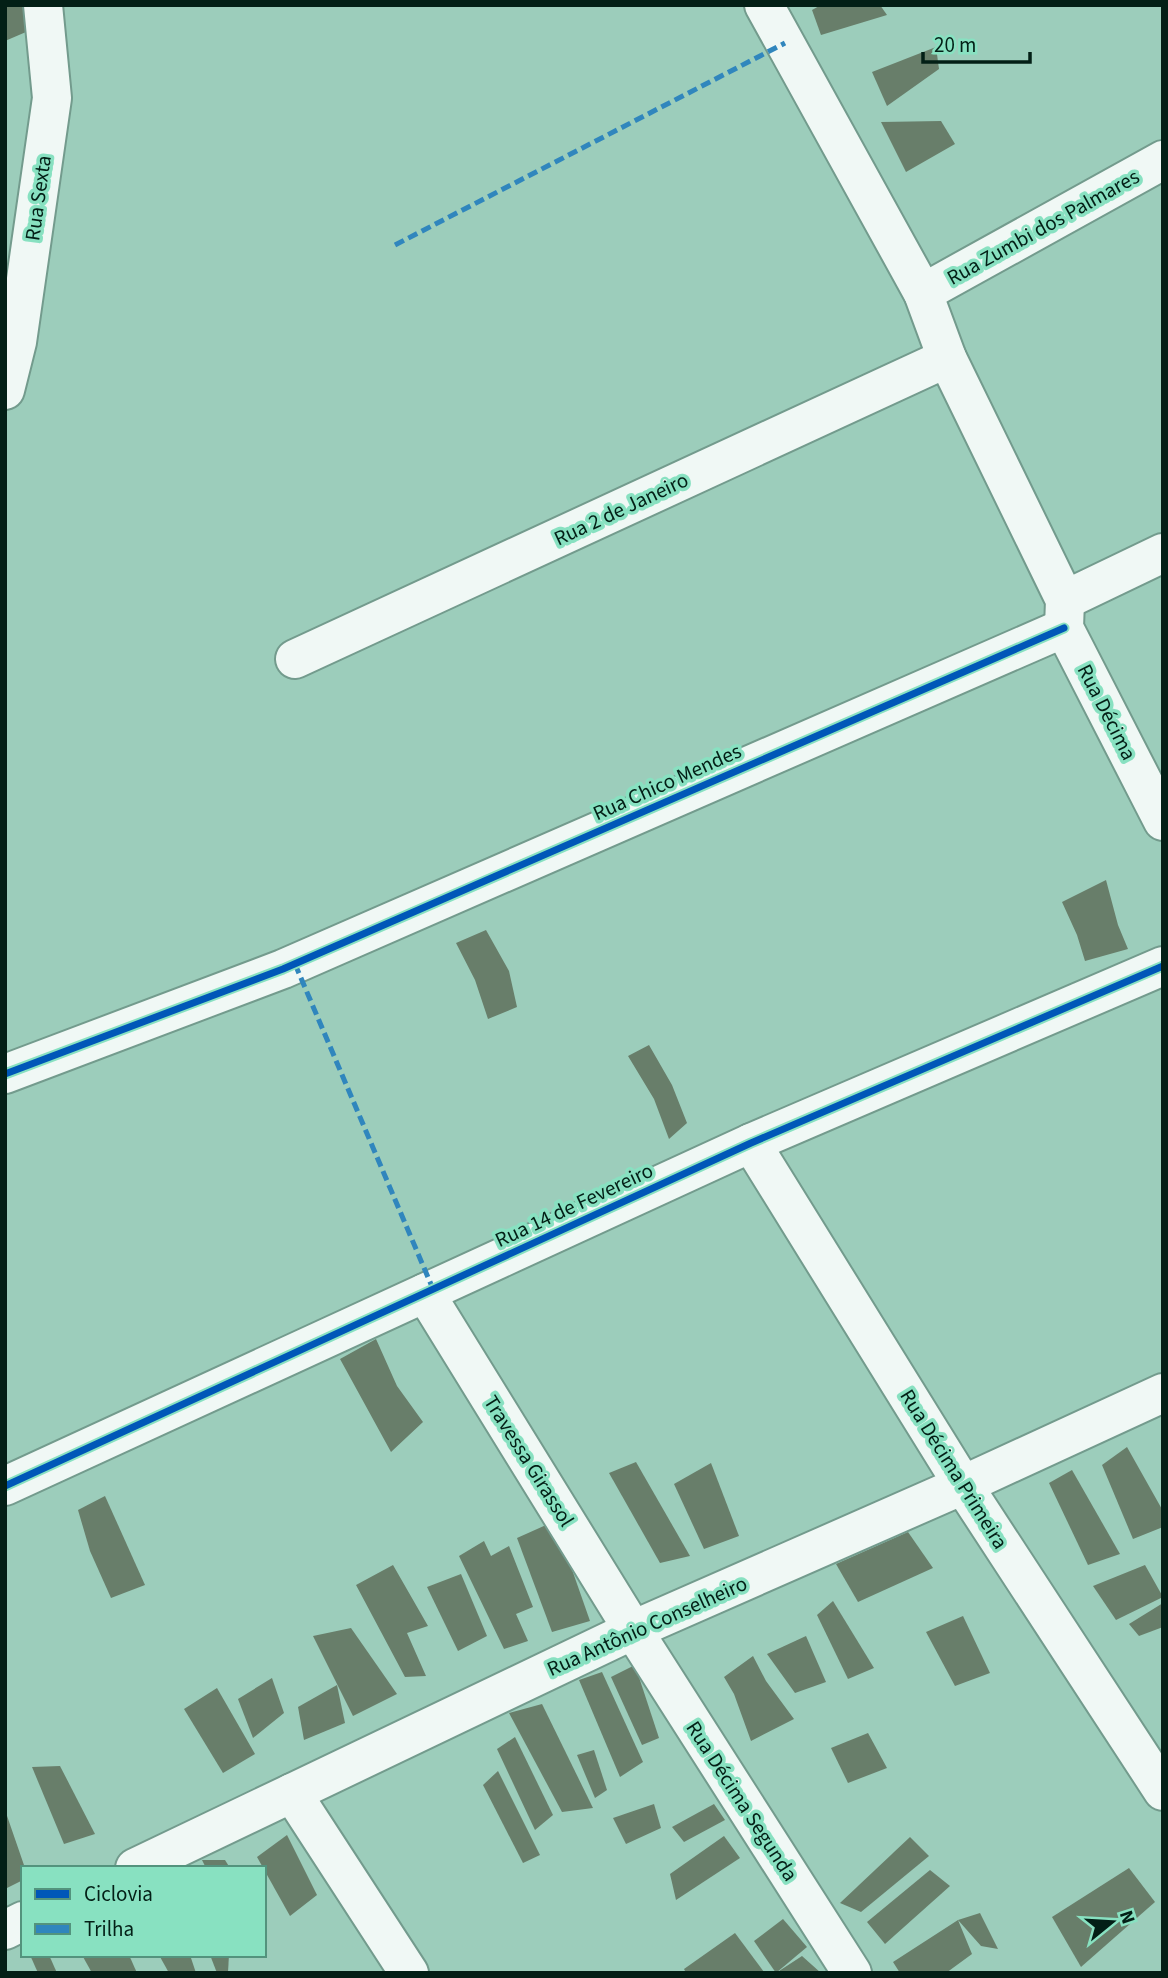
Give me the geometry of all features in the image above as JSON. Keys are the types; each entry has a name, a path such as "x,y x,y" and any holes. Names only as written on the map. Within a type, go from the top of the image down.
{"street":[{"name":"Rua Sexta","path":"5,390 17,342 21,219 52,98 43,5"},
{"path":"764,5 923,293 947,358 1065,614"},
{"name":"Rua Zumbi dos Palmares","path":"923,293 1163,160"},
{"name":"Rua 2 de Janeiro","path":"295,659 947,358"},
{"name":"Rua Chico Mendes","path":"5,1074 284,969 1065,614 1163,553"},
{"name":"Rua Décima","path":"1065,614 1163,821"},
{"name":"Rua 14 de Fevereiro","path":"5,1486 751,1143 1163,965"},
{"name":"Rua Décima Primeira","path":"751,1143 963,1485 1163,1791"},
{"name":"Travessa Girassol","path":"425,1293 633,1630"},
{"name":"Rua Antônio Conselheiro","path":"139,1866 633,1630 963,1485 1163,1393"},
{"name":"Rua Décima Segunda","path":"633,1630 852,1973"},
{"path":"292,1793 409,1973"},
{"path":"5,1930 21,1923"}],"building":[{"path":"5,5 25,5 26,32 5,41"},
{"path":"821,5 880,5 887,15 821,35 812,10"},
{"path":"936,47 939,69 887,106 872,72"},
{"path":"941,121 955,144 906,172 881,122"},
{"path":"1106,880 1118,925 1128,949 1085,961 1062,902"},
{"path":"486,930 509,971 517,1007 488,1019 475,980 456,943"},
{"path":"649,1045 672,1085 687,1123 669,1139 654,1099 628,1056"},
{"path":"376,1339 397,1386 423,1422 391,1452 340,1359"},
{"path":"1127,1447 1163,1511 1163,1527 1133,1539 1102,1465"},
{"path":"636,1462 690,1556 660,1563 609,1473"},
{"path":"711,1463 739,1536 704,1549 674,1484"},
{"path":"1072,1470 1120,1554 1088,1565 1049,1483"},
{"path":"105,1496 145,1585 111,1598 90,1551 78,1510"},
{"path":"555,1521 590,1621 552,1632 517,1538"},
{"path":"908,1532 933,1568 858,1602 836,1564"},
{"path":"484,1541 491,1556 509,1546 533,1607 516,1614 528,1641 504,1649 459,1556"},
{"path":"393,1565 428,1626 407,1633 426,1676 405,1677 356,1585"},
{"path":"1145,1565 1163,1597 1116,1620 1093,1586"},
{"path":"461,1574 487,1636 458,1651 427,1587"},
{"path":"833,1601 874,1668 848,1679 817,1615"},
{"path":"1163,1603 1163,1627 1139,1636 1129,1624"},
{"path":"963,1616 990,1673 955,1686 926,1632"},
{"path":"351,1628 397,1694 353,1716 313,1636"},
{"path":"806,1636 826,1682 795,1693 767,1654"},
{"path":"753,1656 766,1681 794,1719 751,1741 734,1694 724,1677"},
{"path":"635,1665 659,1738 642,1745 611,1677"},
{"path":"602,1672 643,1762 620,1777 579,1680"},
{"path":"272,1678 284,1713 253,1738 238,1699"},
{"path":"337,1685 345,1723 304,1740 298,1707"},
{"path":"217,1688 255,1754 223,1773 184,1709"},
{"path":"542,1704 593,1808 562,1812 509,1713"},
{"path":"868,1733 887,1768 848,1783 831,1748"},
{"path":"515,1737 553,1815 535,1830 497,1749"},
{"path":"594,1750 607,1790 595,1798 577,1755"},
{"path":"60,1766 95,1834 64,1844 32,1767"},
{"path":"498,1771 540,1855 523,1863 483,1785"},
{"path":"654,1804 661,1828 626,1844 613,1818"},
{"path":"714,1804 725,1820 684,1842 672,1827"},
{"path":"5,1810 24,1866 21,1866 21,1881 5,1889"},
{"path":"287,1835 317,1895 290,1916 266,1873 266,1866 262,1866 257,1857"},
{"path":"724,1836 740,1858 676,1900 670,1874"},
{"path":"910,1837 929,1856 861,1912 840,1903"},
{"path":"202,1860 225,1860 229,1866 205,1866"},
{"path":"1129,1868 1155,1902 1081,1967 1052,1917"},
{"path":"930,1870 950,1886 885,1944 867,1922"},
{"path":"980,1913 998,1949 981,1946 958,1920"},
{"path":"783,1919 807,1947 776,1973 754,1941"},
{"path":"958,1920 972,1954 946,1973 900,1973 893,1962"},
{"path":"735,1933 764,1972 686,1973 684,1969"},
{"path":"802,1956 821,1973 776,1973"},
{"path":"31,1957 50,1957 57,1973 38,1973"},
{"path":"83,1957 130,1957 137,1973 92,1973"},
{"path":"160,1957 191,1957 196,1973 169,1973"},
{"path":"211,1957 229,1957 228,1972 217,1973"}],"marked path":[{"path":"395,245 785,43"},
{"path":"295,964 433,1289"}],"cycle path":[{"path":"5,1074 283,969 1064,628"},
{"path":"5,1486 751,1143 1163,966"}]}
